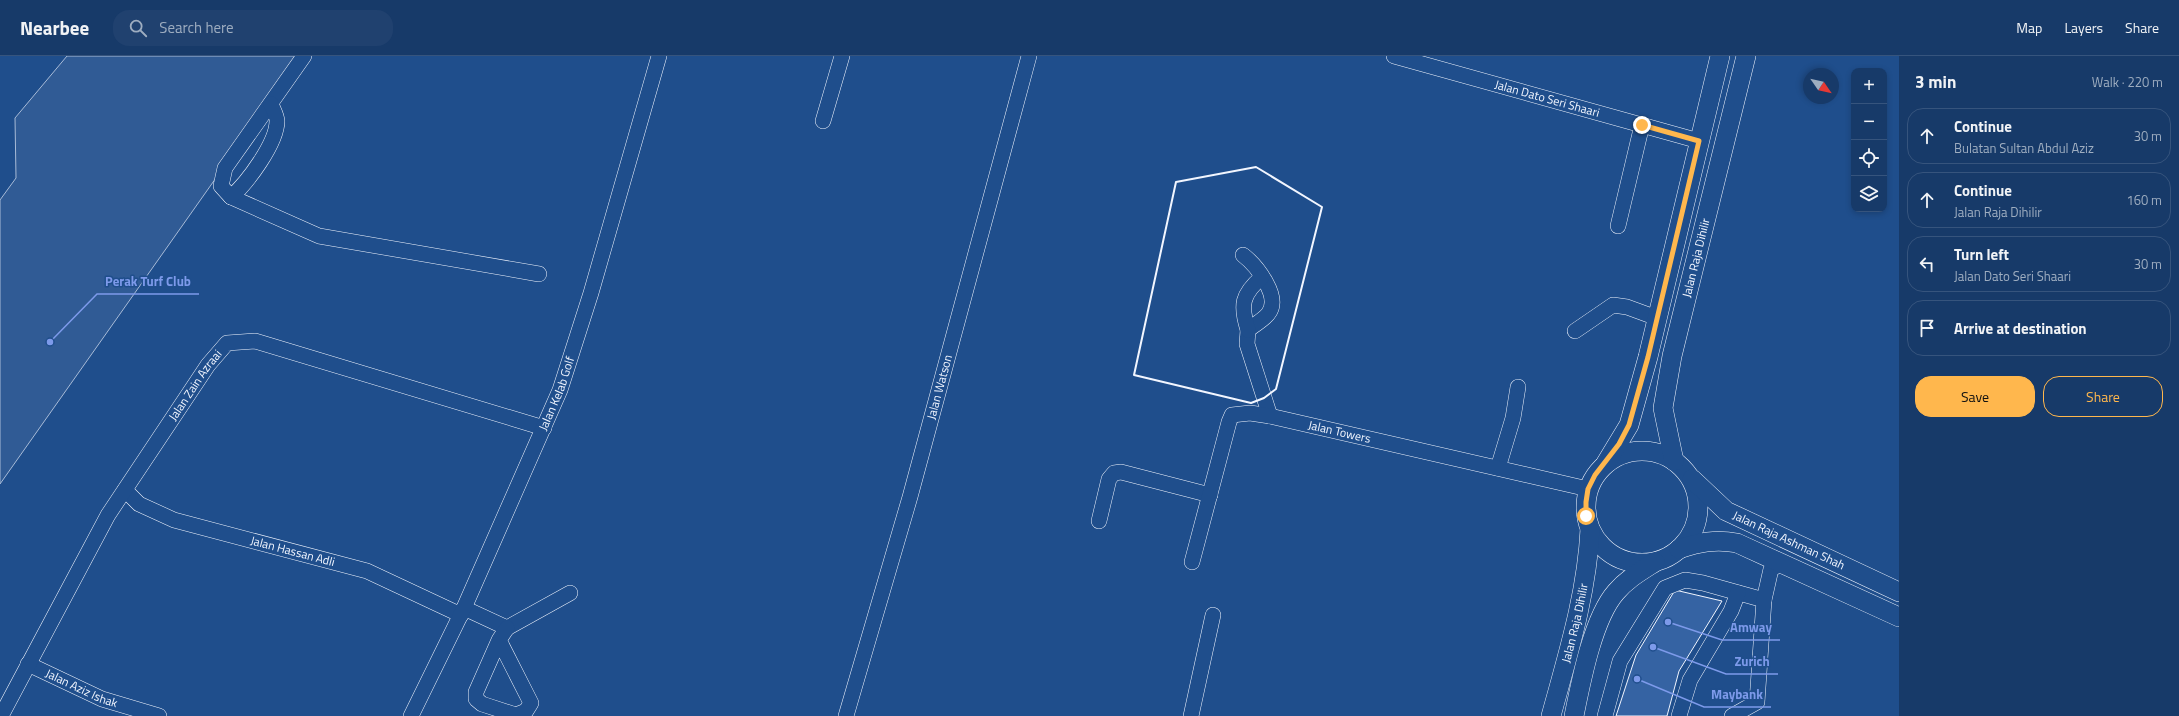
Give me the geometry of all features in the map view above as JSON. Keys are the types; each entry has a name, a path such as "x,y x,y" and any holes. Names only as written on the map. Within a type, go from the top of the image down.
{"main road":[{"name":"Jalan Raja Dihilir","path":"1606,463 1629,425 1658,318 1720,56"},
{"name":"Jalan Raja Dihilir","path":"1674,461 1663,408 1672,356 1746,56"},
{"path":"1640,450 1658,453 1674,461 1689,475 1696,490 1698,506 1696,522 1689,536 1679,549 1658,560 1642,563 1631,562 1611,554 1599,543 1590,529 1586,516 1586,502 1588,489 1595,475 1606,463 1622,454 1640,450"},
{"name":"Jalan Raja Ashman Shah","path":"1689,475 1726,511 1899,592"},
{"name":"Jalan Raja Dihilir","path":"1551,716 1582,599 1589,561 1590,529"},
{"name":"Jalan Raja Ashman Shah","path":"1679,549 1704,541 1720,540 1737,543 1899,617"},
{"name":"Jalan Raja Dihilir","path":"1574,716 1593,640 1604,612 1616,592 1636,574 1658,560"}],"street":[{"path":"304,56 225,168 221,186 231,197 319,236 539,274"},
{"name":"Jalan Kelab Golf","path":"411,716 462,611 560,390 591,293 659,56"},
{"path":"823,121 842,56"},
{"name":"Jalan Watson","path":"846,716 910,496 1028,56"},
{"name":"Jalan Dato Seri Shaari","path":"1394,56 1699,141"},
{"path":"231,197 243,187 275,135 277,120 271,104"},
{"path":"1618,226 1642,125"},
{"path":"1243,255 1252,262 1262,277 1271,293 1272,306 1268,314 1248,330"},
{"path":"1262,277 1246,293 1243,302 1248,330 1247,344 1270,416"},
{"path":"1575,331 1613,305 1658,318"},
{"name":"Jalan Zain Azraai","path":"1,716 108,515 208,365 227,343 255,342 544,428"},
{"path":"1498,468 1513,418 1518,388"},
{"name":"Jalan Towers","path":"1210,495 1228,422 1232,416 1250,414 1270,416 1588,489"},
{"path":"1099,521 1109,479 1114,473 1120,472 1210,495 1192,562"},
{"name":"Jalan Hassan Adli","path":"125,490 140,504 174,520 367,571 462,611 503,634"},
{"path":"1732,716 1757,702 1764,600 1763,565 1760,553"},
{"path":"1764,600 1771,569 1777,566 1786,565"},
{"path":"1605,716 1620,661 1665,588 1685,580 1703,582 1764,600"},
{"path":"503,634 531,702 526,711 516,715 482,704 476,699 476,692 503,634 570,593"},
{"path":"1680,716 1690,680 1731,611 1738,593"},
{"path":"1191,716 1213,615"},
{"name":"Jalan Aziz Ishak","path":"28,664 102,699 159,716"}],"shaded area":[{"path":"67,56 302,56 0,484 0,200 16,178 15,118"}],"building":[{"path":"1675,590 1722,601 1679,671 1667,716 1616,716 1636,655"}],"wall":[{"path":"1256,167 1322,207 1276,389 1264,398 1251,403 1134,375 1176,182 1256,167"}],"place":[{"name":"Perak Turf Club","path":"50,342"},
{"name":"Amway","path":"1668,622"},
{"name":"Zurich","path":"1653,647"},
{"name":"Maybank","path":"1637,679"}],"route":[{"path":"1586,516 1588,489 1595,475 1606,463 1619,444 1629,425 1648,357 1699,141 1642,125"}]}
